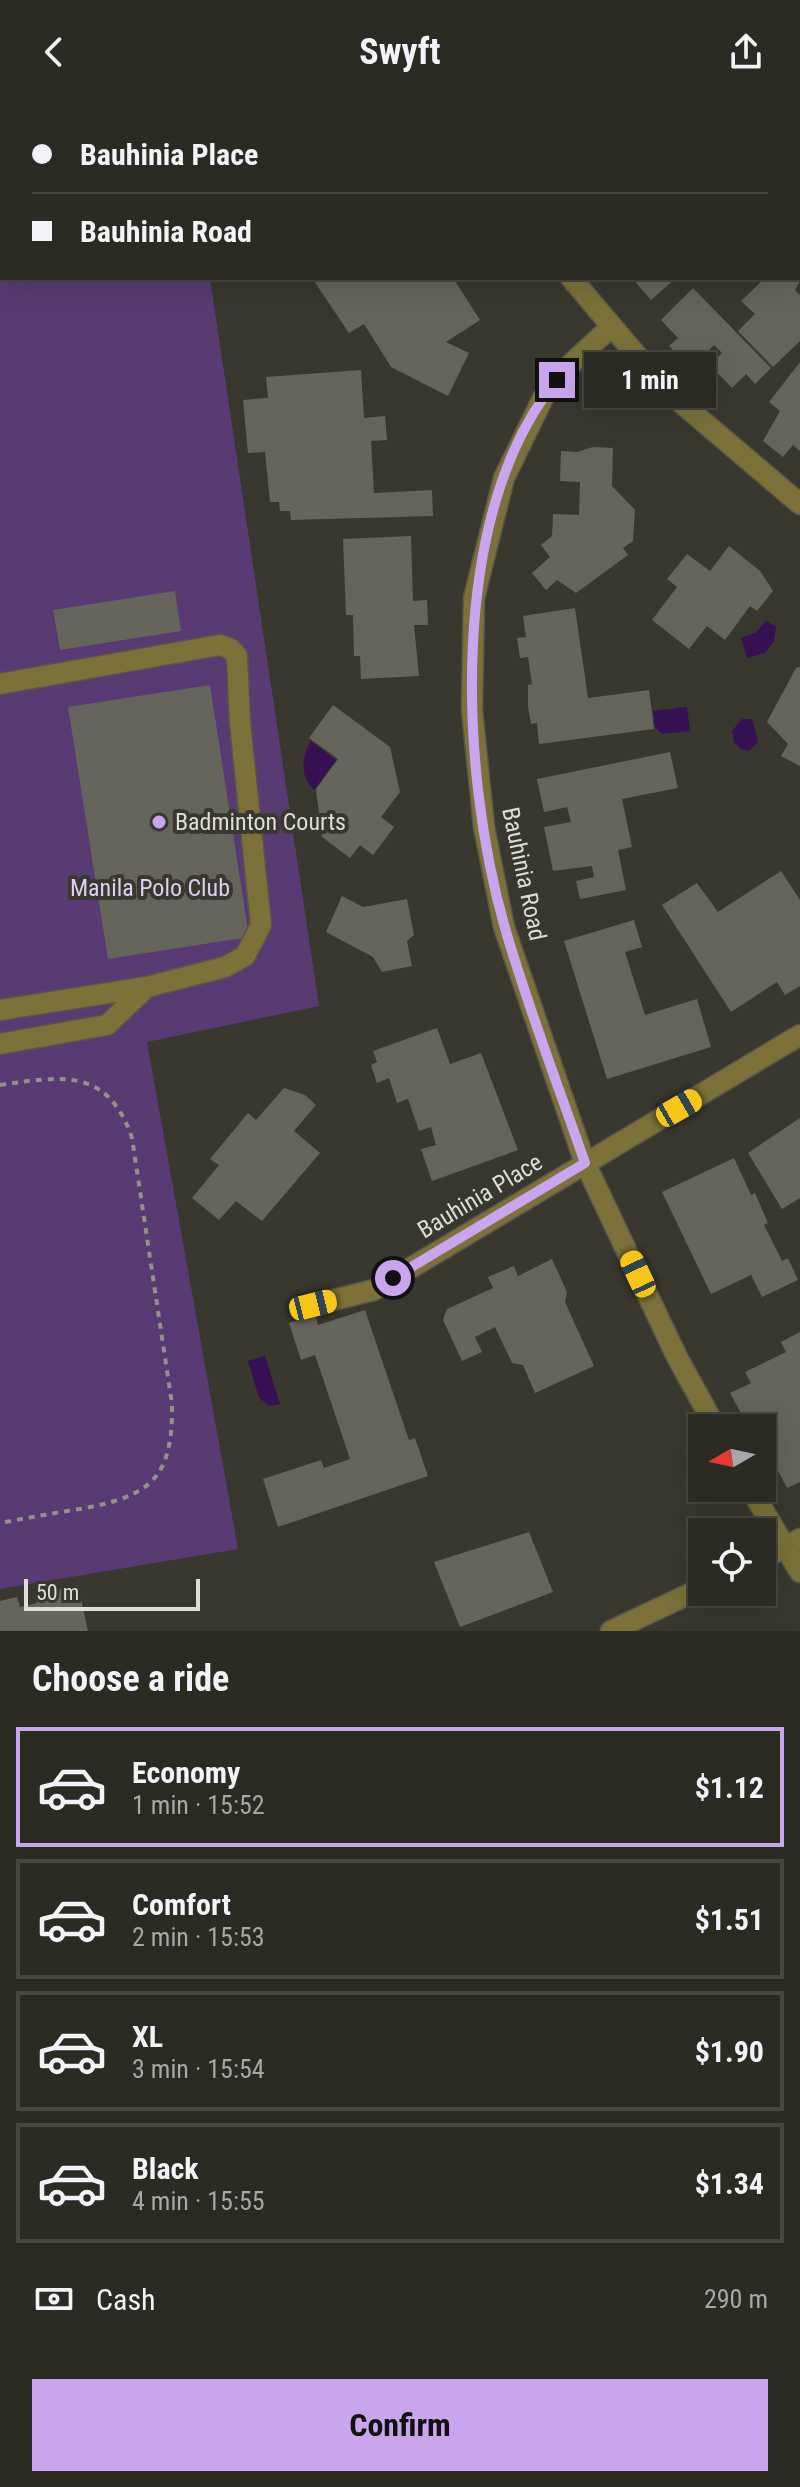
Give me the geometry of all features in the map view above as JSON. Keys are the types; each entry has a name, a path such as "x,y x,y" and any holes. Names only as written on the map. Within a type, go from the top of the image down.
{"street":[{"path":"573,280 610,328 666,390 800,504"},
{"name":"Bauhinia Road","path":"610,328 572,363 543,398 522,435 504,478 474,598 472,710 484,827 504,927 585,1163 677,1357 708,1414"},
{"path":"0,684 220,645 231,649 237,656 240,723 261,925 245,956 225,967 147,987 0,1010"},
{"path":"0,1044 107,1025 147,987"},
{"name":"Bauhinia Place","path":"313,1305 374,1290 800,1035"},
{"path":"760,1502 792,1544 800,1572"},
{"path":"611,1631 688,1595"}],"path":[{"path":"0,1085 49,1078 90,1082 103,1089 125,1118 132,1138 170,1388 172,1431 158,1474 133,1496 0,1523"}],"green space":[{"name":"Manila Polo Club","path":"0,280 210,280 319,1006 147,1042 238,1549 0,1589"}],"shaded area":[{"path":"766,621 776,627 774,641 765,653 747,658 741,638 755,633"},
{"path":"687,707 690,731 662,734 655,727 653,711"},
{"path":"742,719 752,719 758,742 749,751 741,749 734,742 732,731"},
{"path":"311,741 336,760 314,790 304,773 305,754"},
{"path":"265,1356 280,1404 270,1406 259,1398 248,1361"}],"building":[{"path":"454,280 480,320 446,342 469,353 448,396 391,367 364,324 349,333 314,281"},
{"path":"634,280 674,280 651,300"},
{"path":"763,280 800,281 795,290 800,295 800,341 773,367 738,331 755,314 741,301"},
{"path":"693,288 771,368 755,384 746,374 732,388 710,365 722,353 714,345 691,368 669,346 678,338 661,320"},
{"path":"800,362 800,451 793,445 783,457 763,441 780,411 769,402"},
{"path":"361,370 364,418 385,416 387,440 371,441 374,493 432,490 433,516 291,520 290,511 280,511 279,502 270,502 265,452 248,453 243,400 268,398 266,377"},
{"path":"593,447 613,448 612,486 635,510 633,541 623,548 628,555 576,593 557,580 546,590 532,573 550,557 541,545 552,536 553,514 579,515 580,482 560,481 561,451 577,452"},
{"path":"411,536 413,601 427,600 428,625 414,625 419,676 361,679 360,656 354,656 353,615 346,615 343,539"},
{"path":"729,546 760,571 773,591 757,611 750,606 725,640 707,626 689,649 652,620 677,587 667,579 687,554 710,571"},
{"path":"175,591 181,631 60,650 53,610"},
{"path":"575,608 588,698 649,690 654,729 539,744 537,723 531,724 528,707 528,685 532,684 528,657 520,658 517,638 526,637 523,616"},
{"path":"800,667 800,766 781,756 788,744 767,722 796,668"},
{"name":"Badminton Courts","path":"210,685 249,937 108,959 68,707"},
{"path":"333,705 390,747 400,792 381,817 394,827 373,855 360,845 350,858 322,837 316,789 338,759 309,738"},
{"path":"670,752 678,788 622,799 632,847 618,850 626,890 580,899 576,881 594,877 592,866 553,871 544,827 571,822 567,807 544,812 537,779"},
{"path":"781,871 800,900 800,986 785,995 777,982 731,1012 662,905 697,883 718,912"},
{"path":"342,896 363,907 407,899 414,935 407,941 412,966 382,972 373,957 326,932"},
{"path":"634,920 642,947 625,952 645,1015 697,999 711,1047 607,1079 564,941"},
{"path":"437,1028 450,1064 481,1053 518,1150 432,1181 421,1149 436,1145 431,1127 419,1131 408,1099 397,1103 389,1078 377,1083 371,1065 377,1062 373,1051"},
{"path":"284,1088 305,1095 316,1105 294,1131 320,1153 262,1221 236,1201 219,1220 192,1198 219,1165 210,1159 248,1113 256,1120"},
{"path":"800,1118 800,1198 782,1209 748,1153"},
{"path":"734,1158 751,1195 755,1193 768,1223 764,1225 782,1261 788,1258 798,1280 762,1297 751,1275 711,1294 662,1192"},
{"path":"552,1259 567,1292 565,1302 594,1366 535,1393 523,1365 512,1363 495,1327 475,1337 482,1352 462,1361 443,1320 447,1309 493,1288 488,1277 514,1266 518,1276"},
{"path":"365,1310 409,1440 415,1438 428,1476 278,1527 263,1479 321,1460 324,1468 350,1459 315,1355 301,1360 289,1323 315,1314 318,1325"},
{"path":"800,1332 800,1482 787,1488 776,1467 776,1414 741,1414 730,1393 751,1383 745,1372 786,1352 781,1342"},
{"path":"529,1532 553,1592 460,1627 434,1562"},
{"path":"78,1585 88,1631 0,1631 0,1601 17,1597 20,1607 37,1603 36,1595"}],"place":[{"name":"Badminton Courts","path":"159,822"}],"route":[{"path":"393,1278 585,1163 504,927 484,827 472,710 474,598 486,542 504,478 522,435 557,380"}]}
